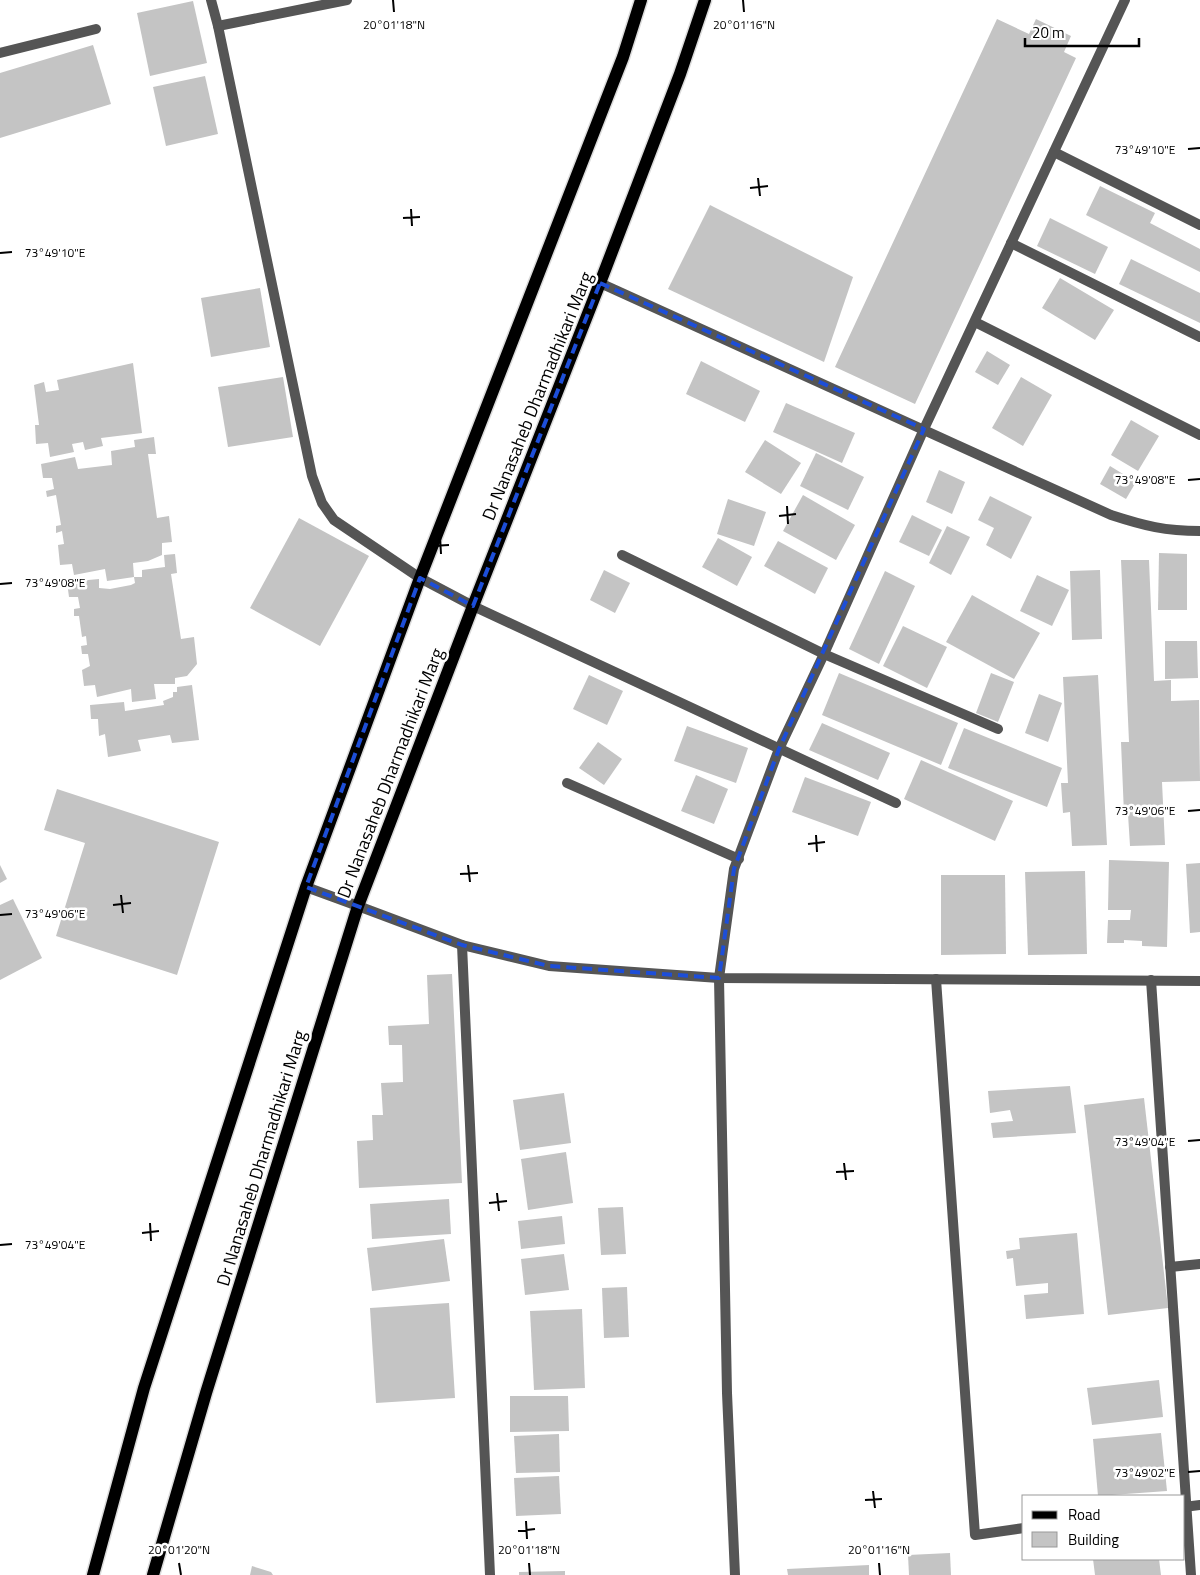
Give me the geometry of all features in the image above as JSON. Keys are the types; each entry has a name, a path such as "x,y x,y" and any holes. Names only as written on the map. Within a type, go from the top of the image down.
{"main road":[{"path":"93,1575 144,1388 306,887 420,578 623,57 641,0"},
{"name":"Dr Nanasaheb Dharmadhikari Marg","path":"153,1575 206,1393 358,906 600,283 680,74 705,0"}],"street":[{"path":"211,0 312,476 322,503 334,520 420,578 473,606 896,803"},
{"path":"218,26 347,0"},
{"path":"735,1575 727,1393 719,978 734,869 778,749 824,654 924,429 976,322 1125,0"},
{"path":"0,53 96,28"},
{"path":"1054,152 1200,225"},
{"path":"1011,243 1200,337"},
{"path":"600,283 1111,515 1156,529 1200,531"},
{"path":"976,322 1200,435"},
{"path":"622,554 824,654 998,729"},
{"path":"567,783 739,858"},
{"path":"306,887 462,945 549,966 719,978 1200,980"},
{"path":"462,945 490,1575"},
{"path":"936,979 975,1535 1022,1528"},
{"path":"1152,980 1184,1495"},
{"path":"1170,1267 1200,1264"},
{"path":"1191,1575 1185,1507 1200,1505"}],"highlighted area":[{"path":"600,283 924,429 779,749 734,869 719,978 549,966 462,945 306,887 420,578 473,606"}],"building":[{"path":"193,1 207,63 150,76 137,13"},
{"path":"997,19 1029,34 1036,19 1071,36 1064,52 1076,58 915,404 835,367"},
{"path":"93,45 111,104 0,138 0,73"},
{"path":"205,76 218,134 166,146 153,87"},
{"path":"1100,186 1155,213 1150,223 1200,249 1200,272 1086,215"},
{"path":"710,205 853,277 824,362 668,289"},
{"path":"1050,218 1108,247 1095,274 1037,246"},
{"path":"1131,259 1200,293 1200,323 1119,284"},
{"path":"1060,278 1114,310 1095,340 1042,308"},
{"path":"260,288 270,347 211,357 201,298"},
{"path":"987,351 1010,365 998,385 975,372"},
{"path":"701,361 760,391 745,422 686,394"},
{"path":"133,363 142,433 101,438 103,446 85,450 83,442 72,444 74,452 50,457 48,443 36,444 35,425 39,425 34,385 44,382 46,392 59,390 57,380"},
{"path":"283,377 293,437 228,447 218,387"},
{"path":"1021,377 1052,395 1023,446 992,428"},
{"path":"786,403 855,433 842,463 773,432"},
{"path":"1131,420 1159,436 1138,471 1111,455"},
{"path":"154,437 156,454 148,454 157,518 169,516 172,542 162,543 162,555 148,561 133,563 134,577 107,581 105,569 74,575 72,564 60,565 58,545 64,544 62,531 56,533 56,526 61,525 56,495 47,497 46,491 54,489 52,478 43,478 41,464 75,457 78,469 112,465 111,451 135,447 134,440"},
{"path":"765,440 801,463 781,494 745,472"},
{"path":"816,453 864,477 848,510 800,486"},
{"path":"1110,466 1136,482 1126,499 1100,484"},
{"path":"939,470 965,482 952,514 926,502"},
{"path":"803,495 855,525 836,560 783,531"},
{"path":"990,496 1032,517 1011,559 986,545 994,528 978,520"},
{"path":"728,499 766,512 754,546 717,534"},
{"path":"912,515 942,530 929,556 899,542"},
{"path":"299,518 369,556 320,646 250,608"},
{"path":"947,526 970,537 951,575 929,563"},
{"path":"718,538 752,557 737,586 702,567"},
{"path":"778,541 828,568 815,594 764,566"},
{"path":"1159,553 1187,554 1187,610 1158,610"},
{"path":"175,554 177,573 171,574 181,639 194,637 197,664 187,676 175,678 175,684 154,684 156,699 132,702 131,689 97,697 95,685 84,686 82,670 90,666 88,654 82,654 81,646 87,645 86,636 82,637 79,616 74,616 74,609 80,608 78,597 69,597 67,582 99,579 99,588 110,589 131,585 135,583 134,577 142,577 142,570 165,567 164,555"},
{"path":"1121,560 1149,560 1154,681 1171,680 1171,701 1199,700 1200,781 1162,782 1165,845 1130,846 1128,814 1124,814 1121,742 1129,742"},
{"path":"604,570 630,583 615,613 590,600"},
{"path":"1100,570 1102,639 1072,640 1070,571"},
{"path":"885,571 915,586 879,664 849,649"},
{"path":"1037,575 1069,590 1052,626 1020,611"},
{"path":"972,595 1040,633 1014,679 946,642"},
{"path":"903,626 947,647 927,688 883,666"},
{"path":"1165,641 1197,641 1198,678 1165,679"},
{"path":"839,673 958,723 941,765 822,715"},
{"path":"991,673 1014,682 998,722 976,713"},
{"path":"589,675 623,691 607,725 573,709"},
{"path":"1098,675 1107,845 1072,846 1070,812 1063,813 1061,783 1068,783 1063,677"},
{"path":"192,685 199,740 172,743 170,735 138,740 141,751 108,757 105,734 99,736 98,719 91,719 90,705 124,702 125,711 164,705 163,701 173,697 173,692 177,692 177,687"},
{"path":"1039,694 1062,703 1048,742 1025,733"},
{"path":"822,723 890,753 878,780 809,750"},
{"path":"687,726 748,748 736,783 674,761"},
{"path":"964,728 1062,768 1047,807 948,768"},
{"path":"598,742 622,759 604,785 579,768"},
{"path":"921,760 1013,801 995,841 904,799"},
{"path":"696,775 728,789 714,824 681,811"},
{"path":"805,777 871,802 858,836 792,812"},
{"path":"57,789 219,842 177,975 56,936 85,843 44,830"},
{"path":"1109,860 1169,862 1167,947 1142,946 1142,941 1124,940 1124,943 1107,943 1108,920 1130,920 1131,910 1108,910"},
{"path":"1200,863 1200,932 1190,933 1186,864"},
{"path":"0,865 7,879 0,883"},
{"path":"1085,871 1087,954 1028,955 1025,872"},
{"path":"941,875 1005,875 1006,954 941,955"},
{"path":"13,899 42,958 0,980 0,905"},
{"path":"452,974 462,1183 359,1188 357,1141 373,1140 372,1115 383,1115 381,1083 403,1082 402,1045 389,1045 388,1026 429,1024 427,975"},
{"path":"1070,1086 1076,1133 993,1138 991,1123 1013,1121 1010,1110 990,1113 988,1091"},
{"path":"564,1093 571,1143 520,1150 513,1100"},
{"path":"1144,1098 1168,1308 1108,1315 1084,1105"},
{"path":"566,1152 573,1203 528,1210 521,1159"},
{"path":"449,1199 451,1234 372,1239 370,1204"},
{"path":"623,1207 626,1254 601,1255 598,1208"},
{"path":"562,1216 565,1244 521,1249 518,1221"},
{"path":"1077,1233 1084,1314 1026,1319 1024,1295 1048,1293 1048,1283 1016,1286 1013,1258 1007,1259 1006,1251 1020,1249 1019,1238"},
{"path":"444,1239 450,1281 372,1291 367,1248"},
{"path":"564,1254 569,1290 525,1295 521,1259"},
{"path":"627,1287 629,1337 604,1338 602,1288"},
{"path":"449,1303 455,1398 376,1403 370,1308"},
{"path":"582,1309 585,1388 534,1390 530,1311"},
{"path":"1159,1380 1163,1417 1092,1425 1087,1388"},
{"path":"510,1396 568,1396 569,1431 510,1432"},
{"path":"1161,1433 1167,1491 1098,1495 1093,1439"},
{"path":"559,1434 560,1472 516,1473 514,1436"},
{"path":"559,1476 561,1514 516,1516 514,1478"},
{"path":"950,1553 951,1575 909,1575 908,1555"},
{"path":"1093,1560 1159,1560 1161,1575 1095,1575"},
{"path":"869,1565 869,1575 788,1575 787,1569"},
{"path":"252,1566 271,1572 273,1575 250,1575"},
{"path":"565,1571 565,1575 519,1575 519,1572"}]}
